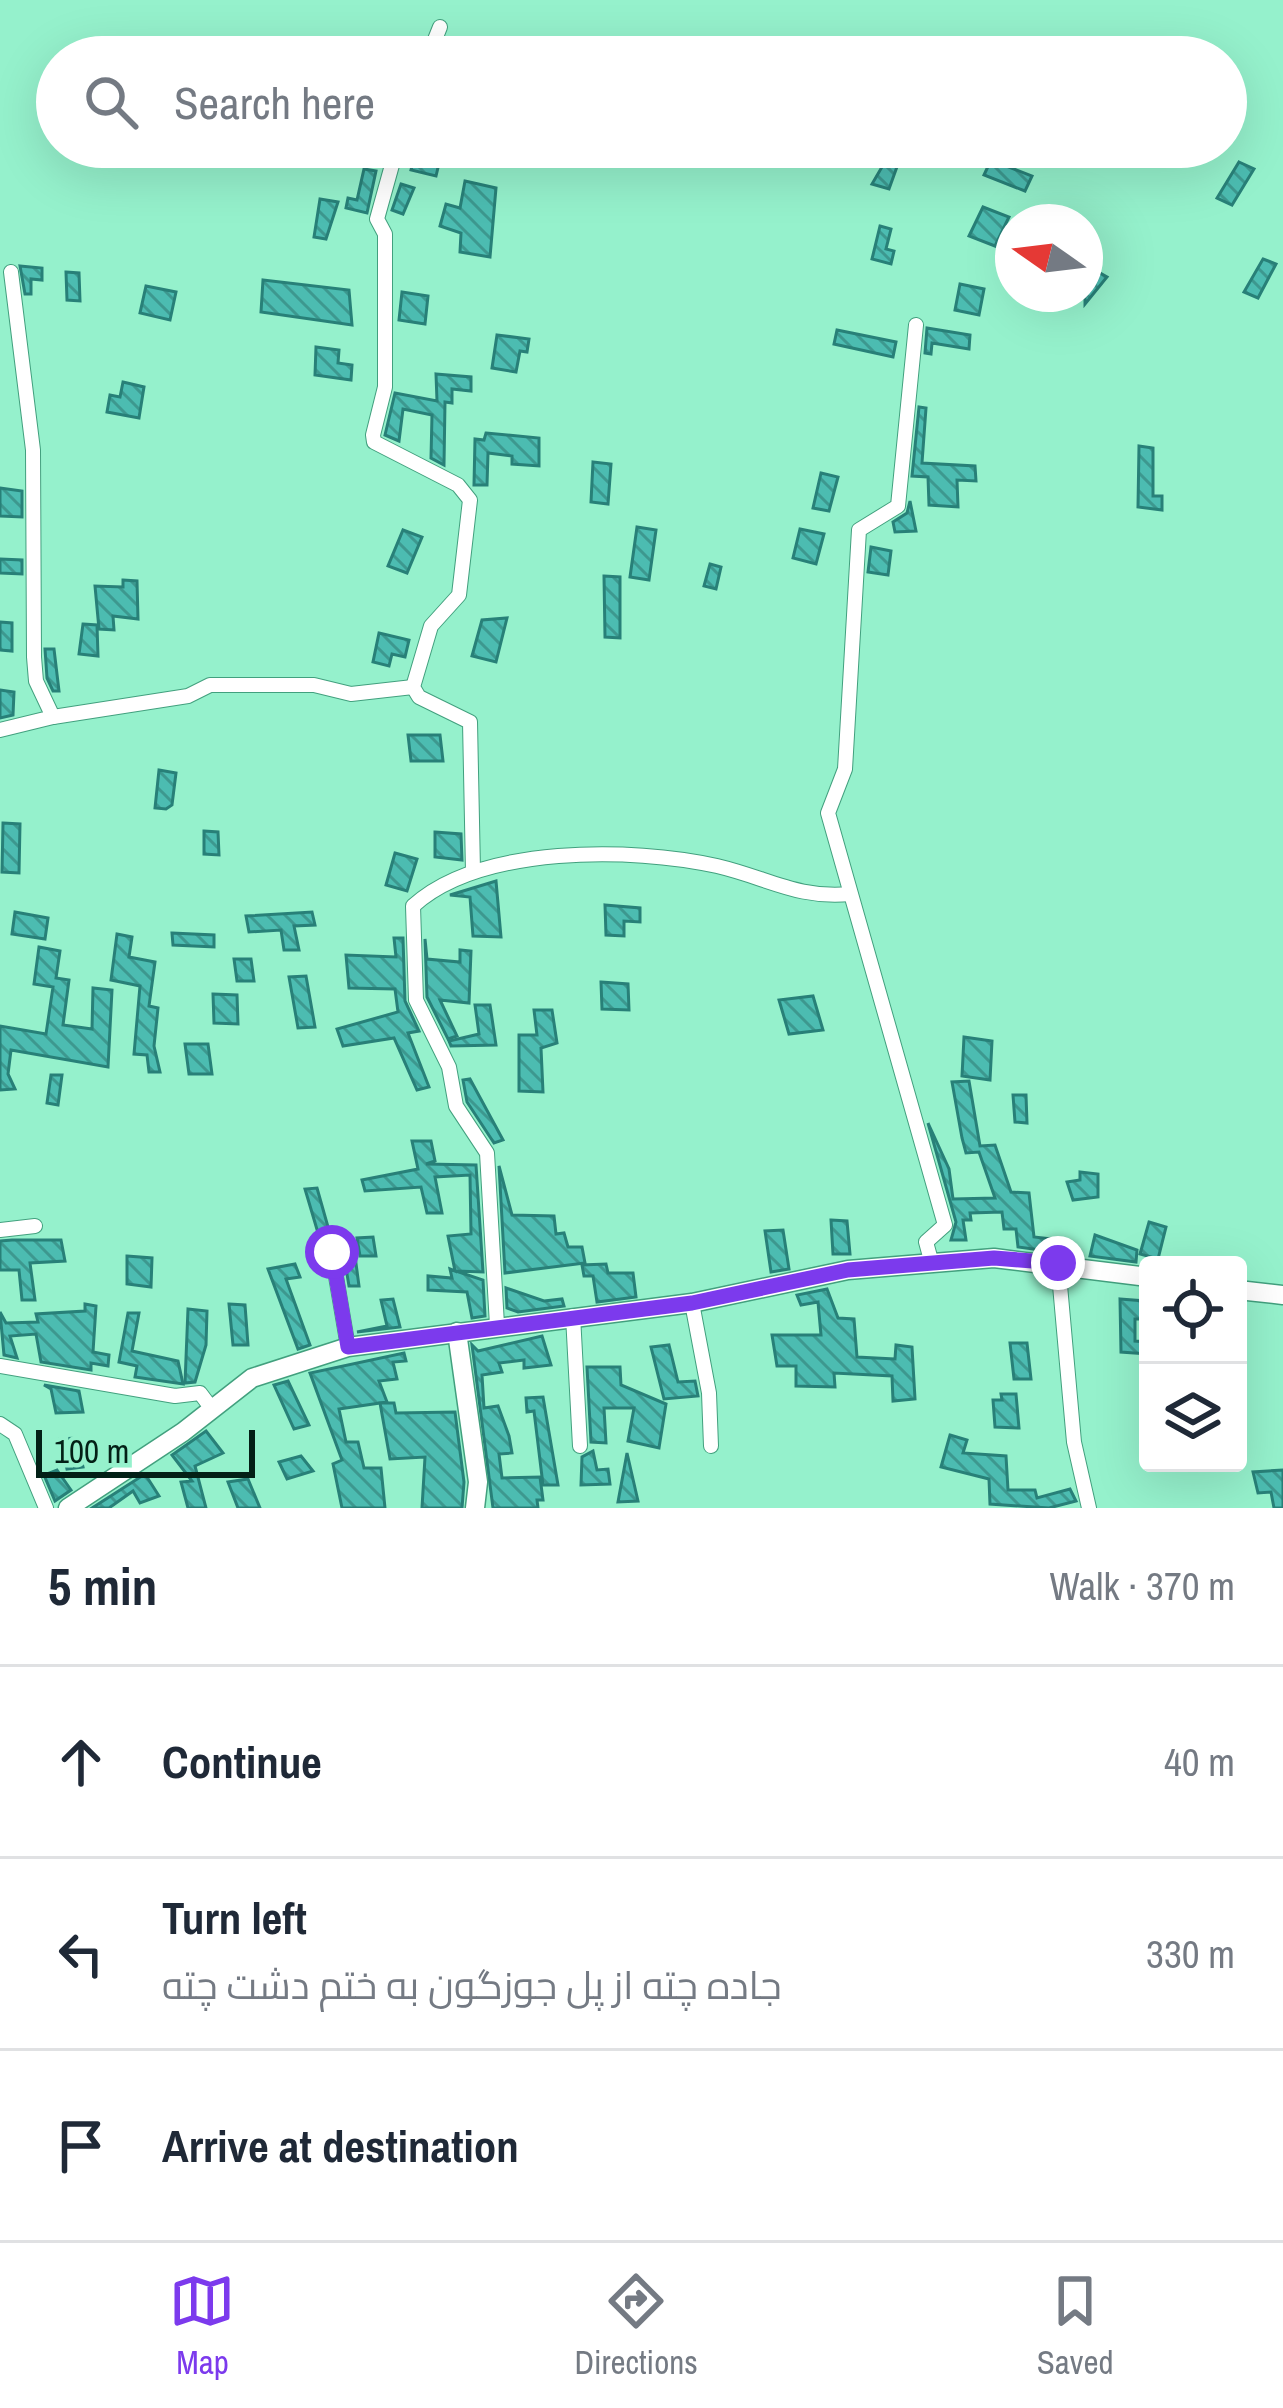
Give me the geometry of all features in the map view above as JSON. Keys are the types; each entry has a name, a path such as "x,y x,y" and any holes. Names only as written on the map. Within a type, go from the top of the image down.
{"street":[{"path":"436,36 440,27"},
{"path":"391,168 377,219 385,234 385,387 374,442 458,485 470,500 459,596 431,626 413,687 419,697 470,722 472,871"},
{"path":"11,272 33,450 36,681 53,717"},
{"path":"916,325 898,506 859,530 845,769 828,813 945,1226 926,1241 932,1264"},
{"path":"0,730 188,696 210,686 314,685 351,694 413,687"},
{"path":"497,1325 487,1153 456,1106 448,1067 416,1000 411,970 413,906 430,891 472,871 568,855 710,865 772,880 808,898 850,894"},
{"path":"0,1230 35,1226"},
{"path":"332,1252 348,1347"},
{"path":"68,1508 252,1378 348,1347 692,1303 848,1270 994,1258 1139,1276"},
{"path":"1058,1263 1074,1442 1089,1508"},
{"path":"1247,1291 1283,1295"},
{"path":"692,1303 710,1393 710,1446"},
{"path":"573,1316 580,1446"},
{"path":"457,1332 478,1482 475,1508"},
{"path":"0,1366 175,1396 200,1393 212,1409"},
{"path":"0,1424 15,1434 46,1508"}],"building":[{"path":"412,168 438,168 436,176"},
{"path":"881,168 897,168 889,189 872,184"},
{"path":"987,168 1012,168 1032,176 1025,191 984,175"},
{"path":"1235,168 1254,169 1232,205 1217,198"},
{"path":"364,169 376,171 367,213 346,208 348,198 357,200"},
{"path":"465,181 496,188 490,257 460,252 461,233 440,226 446,204 460,208"},
{"path":"401,184 414,188 403,214 392,210"},
{"path":"320,199 338,202 326,239 314,237"},
{"path":"983,207 995,212 995,246 969,236"},
{"path":"880,226 891,229 886,249 894,251 891,264 872,259"},
{"path":"1263,259 1276,264 1258,298 1244,292"},
{"path":"20,266 42,268 42,280 31,279 31,294 25,294"},
{"path":"66,272 79,273 80,301 67,300"},
{"path":"263,280 349,290 352,325 261,312"},
{"path":"960,284 984,289 979,315 955,310"},
{"path":"146,286 176,292 170,320 140,313"},
{"path":"402,292 428,296 425,324 399,320"},
{"path":"927,328 970,335 969,349 932,343 931,354 925,353"},
{"path":"837,330 896,342 893,357 834,344"},
{"path":"497,335 529,339 527,352 520,351 516,372 492,368"},
{"path":"316,347 339,350 338,363 352,365 351,380 315,375"},
{"path":"436,374 471,377 471,391 452,389 452,403 445,402 444,465 431,458 432,415 403,409 399,441 385,435 395,393 437,401"},
{"path":"123,382 144,387 139,418 107,412 110,395 120,397"},
{"path":"919,407 926,408 922,463 975,466 976,481 957,480 958,507 929,505 928,477 912,476"},
{"path":"486,433 539,438 539,466 512,464 512,456 488,453 487,485 474,485 475,439 484,440"},
{"path":"1139,446 1153,448 1153,496 1162,496 1162,510 1138,507"},
{"path":"593,462 611,464 608,504 591,502"},
{"path":"821,473 838,477 829,511 813,508"},
{"path":"0,488 22,491 22,517 0,516"},
{"path":"910,501 916,531 895,532 893,522 907,513"},
{"path":"637,527 656,530 649,580 630,577"},
{"path":"800,529 824,534 816,564 793,558"},
{"path":"403,530 422,537 407,573 388,566"},
{"path":"871,547 891,551 888,575 868,572"},
{"path":"0,559 22,560 22,574 0,573"},
{"path":"710,564 721,567 716,589 704,586"},
{"path":"604,576 620,577 620,638 605,637"},
{"path":"123,580 137,581 138,619 113,616 114,630 99,629 95,586 123,587"},
{"path":"507,618 496,662 472,656 482,620"},
{"path":"0,622 12,623 12,651 0,650"},
{"path":"83,624 97,625 98,656 79,654"},
{"path":"379,633 409,640 405,657 392,654 389,666 373,662"},
{"path":"45,649 54,649 59,691 53,691 47,678"},
{"path":"0,690 14,692 13,715 0,718"},
{"path":"408,735 440,735 443,761 411,761"},
{"path":"159,770 176,773 172,805 166,809 155,808"},
{"path":"3,823 20,824 19,873 2,872"},
{"path":"204,831 218,832 219,855 204,854"},
{"path":"435,832 461,834 462,860 435,857"},
{"path":"395,853 417,859 407,891 386,885"},
{"path":"496,881 501,937 473,936 470,897 450,895"},
{"path":"605,905 640,908 640,922 624,921 624,936 606,935"},
{"path":"15,912 48,918 45,939 12,934"},
{"path":"312,912 315,925 294,926 299,950 284,950 281,930 249,932 246,916"},
{"path":"172,933 214,935 214,947 173,945"},
{"path":"117,934 132,937 129,957 155,962 149,1006 158,1008 154,1046 160,1072 149,1072 147,1055 134,1054 140,986 111,980"},
{"path":"394,938 403,938 405,1001 419,1031 408,1033 429,1087 417,1090 394,1038 343,1046 337,1029 398,1012 395,989 349,988 346,955 396,957"},
{"path":"425,939 427,959 460,962 460,950 471,951 469,1003 440,1000 457,1036 448,1039 427,997"},
{"path":"39,947 60,951 56,978 69,980 63,1025 92,1029 93,988 112,990 108,1067 11,1050 8,1074 15,1089 0,1090 0,1026 46,1034 53,987 34,984"},
{"path":"234,959 251,959 254,981 237,981"},
{"path":"306,976 315,1027 298,1028 289,977"},
{"path":"601,982 628,984 629,1010 602,1009"},
{"path":"213,994 237,995 238,1024 214,1023"},
{"path":"813,996 823,1030 789,1034 779,1000"},
{"path":"475,1005 490,1005 496,1045 451,1046 449,1041 479,1034"},
{"path":"534,1010 552,1010 557,1043 541,1048 543,1092 519,1091 519,1035 537,1035"},
{"path":"964,1037 992,1041 990,1080 962,1076"},
{"path":"185,1044 208,1044 212,1074 189,1074"},
{"path":"51,1075 62,1075 58,1105 47,1103"},
{"path":"470,1079 503,1140 494,1143 467,1102 463,1080"},
{"path":"969,1081 980,1146 995,1145 1011,1192 1029,1193 1034,1237 1070,1241 1070,1254 1018,1247 1016,1229 1004,1229 1002,1212 970,1213 971,1220 963,1220 966,1240 951,1240 956,1222 928,1123 949,1169 953,1199 995,1198 979,1152 966,1153 962,1138 952,1082"},
{"path":"1013,1095 1026,1095 1027,1123 1015,1122"},
{"path":"412,1141 431,1141 435,1161 426,1164 476,1165 483,1272 456,1271 483,1280 485,1316 472,1318 467,1292 428,1290 428,1276 452,1278 450,1269 455,1271 448,1236 471,1234 470,1175 435,1177 442,1213 427,1213 421,1187 365,1191 362,1180 418,1169"},
{"path":"499,1166 512,1215 554,1216 556,1234 564,1233 568,1247 582,1247 585,1263 505,1273"},
{"path":"1080,1172 1098,1174 1098,1197 1073,1200 1067,1182 1080,1180"},
{"path":"317,1188 332,1241 321,1243 305,1189"},
{"path":"831,1220 847,1221 850,1254 833,1254"},
{"path":"1149,1222 1166,1227 1159,1256 1140,1254"},
{"path":"783,1230 789,1269 771,1272 765,1231"},
{"path":"1095,1235 1137,1250 1136,1262 1090,1256"},
{"path":"373,1237 376,1256 360,1256 357,1238"},
{"path":"61,1240 65,1261 30,1263 35,1300 22,1300 19,1270 0,1270 0,1241"},
{"path":"127,1256 152,1258 151,1287 127,1284"},
{"path":"344,1256 355,1256 359,1286 349,1286"},
{"path":"295,1264 300,1277 286,1279 310,1345 298,1349 268,1269"},
{"path":"606,1264 608,1273 633,1273 636,1297 597,1302 593,1276 584,1276 582,1265"},
{"path":"506,1288 544,1301 562,1299 564,1306 518,1312 507,1308"},
{"path":"827,1289 838,1318 854,1319 857,1357 895,1359 896,1345 912,1347 915,1399 893,1401 892,1376 834,1373 835,1387 796,1386 796,1366 777,1366 772,1335 821,1335 818,1302 801,1305 797,1295"},
{"path":"393,1299 400,1327 357,1332 387,1326 381,1300"},
{"path":"1120,1299 1139,1301 1135,1341 1139,1341 1139,1353 1121,1352"},
{"path":"85,1304 96,1306 93,1352 109,1355 108,1366 91,1363 91,1370 41,1362 36,1334 10,1336 17,1358 4,1355 0,1312 6,1323 38,1322 36,1314 85,1311"},
{"path":"229,1304 245,1305 248,1345 233,1345"},
{"path":"188,1309 207,1311 206,1345 195,1382 185,1383"},
{"path":"128,1313 139,1313 132,1351 178,1361 183,1384 135,1377 137,1366 119,1362"},
{"path":"542,1336 551,1365 524,1368 524,1360 499,1363 502,1372 482,1375 484,1408 498,1406 509,1436 512,1453 499,1454 502,1478 540,1477 543,1500 537,1500 538,1508 493,1508 472,1345 478,1351"},
{"path":"1010,1343 1027,1343 1031,1379 1014,1379"},
{"path":"669,1345 678,1382 695,1381 698,1396 664,1399 651,1347"},
{"path":"404,1353 406,1361 393,1362 397,1379 379,1381 387,1402 339,1409 346,1442 358,1442 364,1468 381,1468 385,1508 342,1508 333,1464 342,1460 310,1373"},
{"path":"587,1367 620,1367 621,1385 666,1404 659,1448 628,1441 634,1408 604,1408 606,1443 591,1442"},
{"path":"288,1381 309,1425 294,1429 274,1385"},
{"path":"44,1385 79,1391 83,1412 56,1413 51,1389"},
{"path":"1001,1394 1016,1394 1019,1428 995,1427 993,1400 1002,1400"},
{"path":"543,1397 558,1485 543,1485 534,1411 527,1412 526,1398"},
{"path":"380,1403 394,1403 396,1413 455,1412 464,1482 462,1508 422,1508 425,1457 390,1459"},
{"path":"206,1431 223,1453 195,1466 206,1508 188,1508 181,1482 192,1481 172,1455"},
{"path":"950,1435 967,1440 963,1453 1006,1456 1008,1490 1035,1490 1037,1498 1070,1489 1076,1501 1049,1508 990,1504 989,1479 941,1467"},
{"path":"76,1438 83,1467 67,1469 60,1439"},
{"path":"593,1451 597,1470 608,1469 610,1484 581,1485 582,1457"},
{"path":"627,1453 638,1501 618,1502"},
{"path":"301,1456 313,1471 287,1479 279,1462"},
{"path":"57,1470 71,1490 55,1501 44,1475"},
{"path":"1283,1470 1283,1508 1274,1508 1271,1492 1258,1493 1253,1472"},
{"path":"145,1474 159,1496 140,1503 133,1491 109,1508 92,1508"},
{"path":"248,1479 260,1508 238,1508 228,1482"}],"route":[{"path":"332,1252 348,1347 692,1303 848,1270 994,1258 1058,1263"}]}
